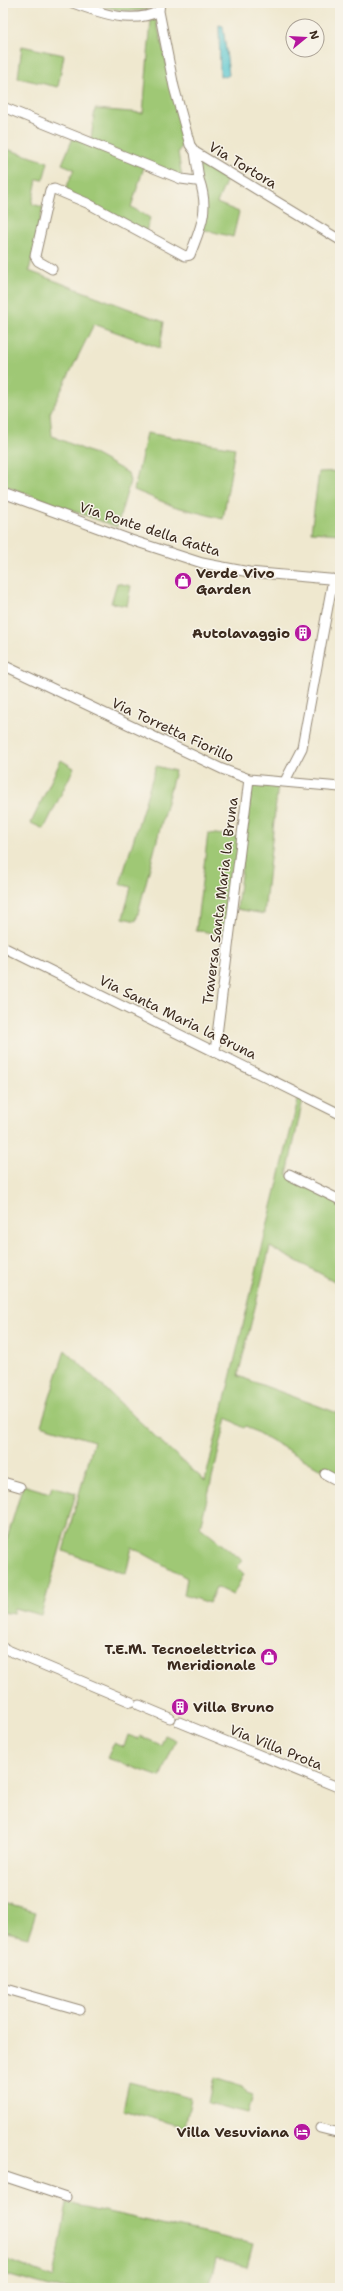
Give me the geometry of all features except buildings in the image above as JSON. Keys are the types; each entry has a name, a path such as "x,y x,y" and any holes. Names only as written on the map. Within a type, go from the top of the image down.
{"street":[{"path":"73,3 93,11 128,18 147,17 160,7"},
{"name":"Via Tortora","path":"160,7 174,87 190,145 195,152 340,240"},
{"path":"3,107 181,179 196,181 199,179"},
{"path":"52,269 38,261 35,256 50,190 54,189 87,203 185,256 190,255 204,213 205,202 199,179 195,152"},
{"name":"Via Ponte della Gatta","path":"3,493 131,540 202,563 249,572 337,580"},
{"path":"285,781 302,748 337,580"},
{"name":"Via Torretta Fiorillo","path":"3,665 200,759 249,778 340,787"},
{"name":"Traversa Santa Maria la Bruna","path":"215,1051 249,778"},
{"name":"Via Santa Maria la Bruna","path":"3,947 340,1114"},
{"path":"289,1175 340,1200"},
{"path":"325,1474 340,1482"},
{"path":"3,1482 20,1487"},
{"path":"3,1648 130,1702"},
{"path":"139,1705 170,1718"},
{"name":"Via Villa Prota","path":"179,1722 340,1788"},
{"path":"3,1988 80,2010"},
{"path":"320,2128 340,2133"},
{"path":"3,2176 66,2197"}],"green space":[{"path":"95,3 150,3 147,9 127,11 114,9"},
{"path":"156,19 183,133 184,141 178,152 182,178 91,140 95,109 143,113 151,20"},
{"path":"22,46 64,55 58,87 18,78"},
{"path":"73,138 144,167 131,207 150,218 145,234 65,191 74,169 62,164"},
{"path":"3,148 48,162 43,180 37,179 32,204 43,207 29,271 164,322 160,348 94,324 50,413 52,436 92,453 128,473 130,481 117,527 3,485"},
{"path":"197,158 228,177 217,203 239,212 233,237 202,229"},
{"path":"147,433 235,448 223,519 173,506 134,490"},
{"path":"340,471 340,534 311,532 319,472"},
{"path":"117,583 131,586 127,606 111,603"},
{"path":"61,760 74,768 44,829 31,823"},
{"path":"156,766 175,771 136,921 123,918 131,887 120,884"},
{"path":"256,782 278,784 264,914 237,909 251,790"},
{"path":"208,833 239,837 227,936 196,930"},
{"path":"299,1096 303,1099 287,1175 340,1203 340,1275 338,1283 270,1247 238,1376 340,1414 340,1480 246,1426 244,1428 227,1418 200,1527 243,1561 237,1567 244,1574 233,1595 216,1587 209,1603 184,1595 187,1578 132,1547 126,1574 63,1551 94,1441 41,1425 65,1350 159,1440 205,1481"},
{"path":"23,1485 50,1493 52,1486 76,1493 41,1615 14,1608 13,1614 3,1612 3,1552"},
{"path":"128,1735 138,1739 140,1736 161,1745 165,1735 176,1740 160,1777 107,1758 114,1743 124,1747"},
{"path":"3,1903 36,1912 28,1937 3,1931"},
{"path":"214,2078 243,2087 247,2093 253,2095 248,2113 208,2103"},
{"path":"129,2082 191,2098 185,2127 123,2110"},
{"path":"67,2203 253,2244 247,2267 216,2259 209,2288 53,2288 3,2274 3,2258 54,2278"}],"water":[{"path":"219,25 223,26 229,75 225,77 220,76"}],"place":[{"name":"Verde Vivo Garden","path":"183,581"},
{"name":"Autolavaggio","path":"303,633"},
{"name":"T.E.M. Tecnoelettrica Meridionale","path":"269,1657"},
{"name":"Villa Bruno","path":"180,1707"},
{"name":"Villa Vesuviana","path":"302,2132"}]}
